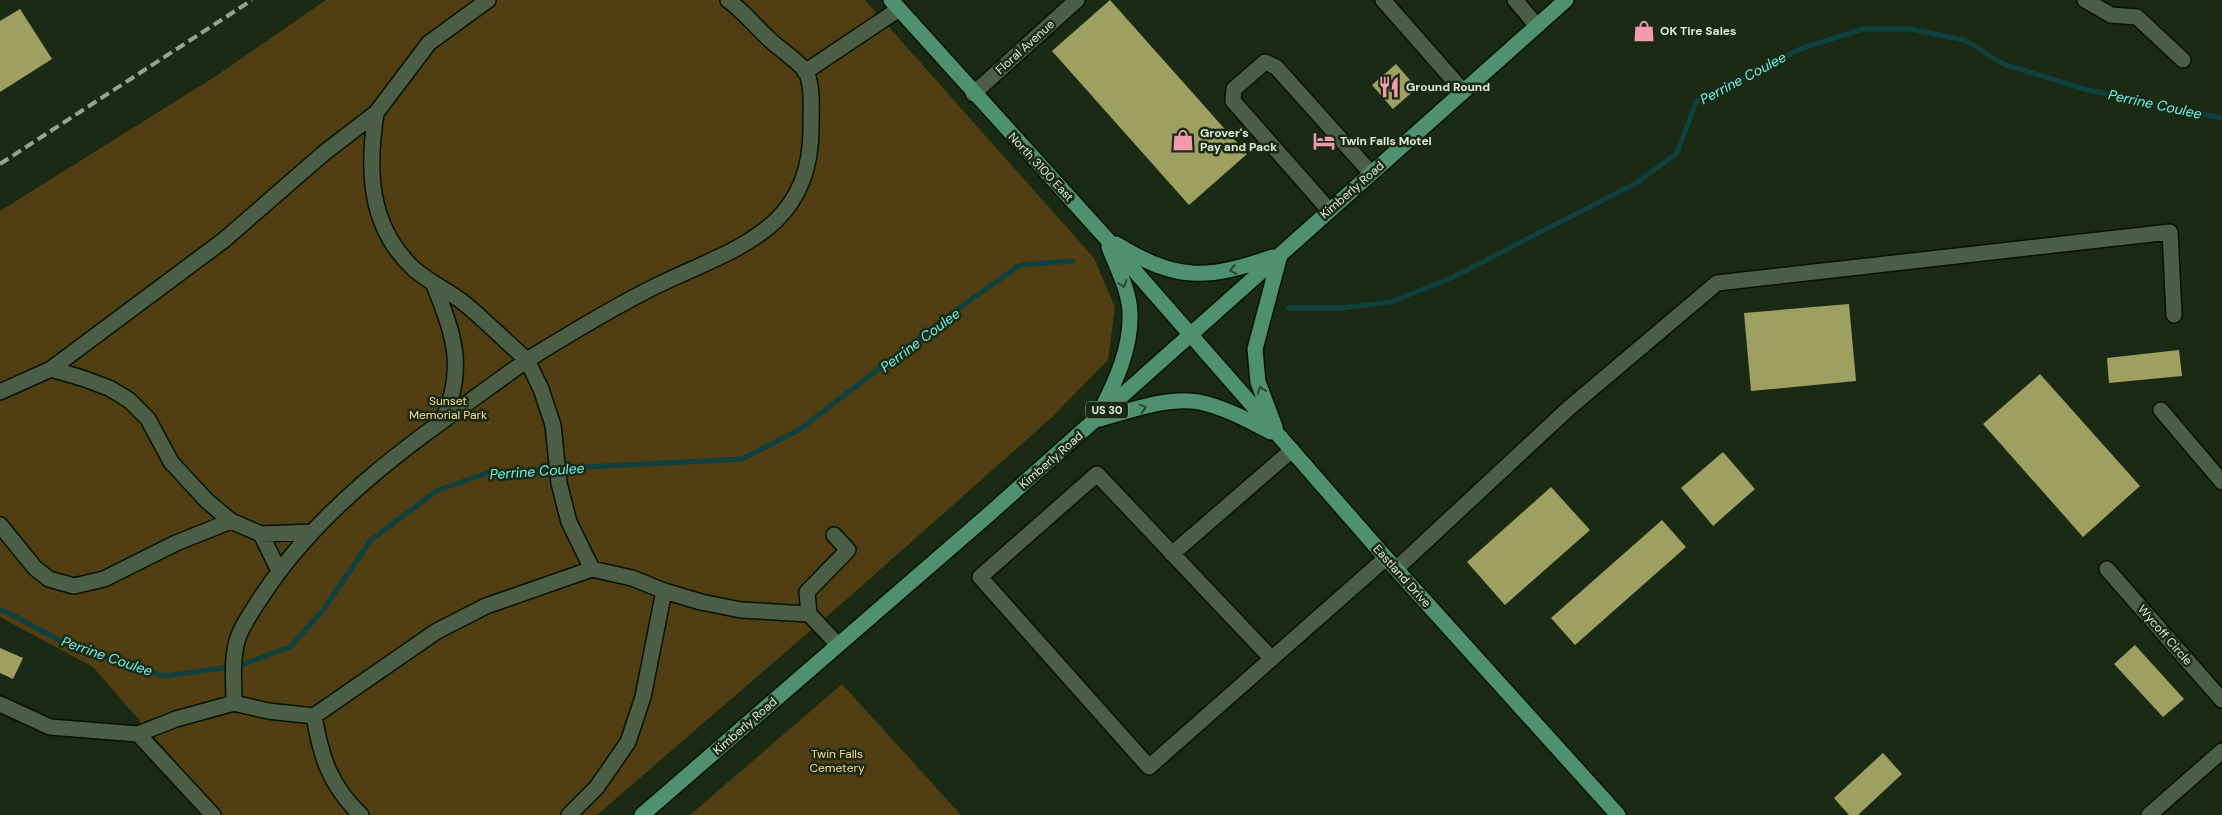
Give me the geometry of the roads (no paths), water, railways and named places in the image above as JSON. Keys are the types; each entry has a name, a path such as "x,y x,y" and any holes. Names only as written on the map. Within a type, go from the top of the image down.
{"main road":[{"name":"Kimberly Road","path":"642,815 1096,420 1566,0"},
{"name":"North 3100 East","path":"895,4 973,94 1106,238 1190,335"},
{"path":"1106,238 1165,269 1190,274 1214,274 1239,269 1280,255"},
{"path":"1096,420 1116,382 1125,352 1130,313 1124,288 1106,238"},
{"path":"1278,435 1258,382 1255,348 1280,255"},
{"name":"Eastland Drive","path":"1190,335 1386,558 1618,815"},
{"path":"1096,420 1162,403 1198,402 1238,416 1278,435"}],"street":[{"path":"0,392 51,370 224,240 324,153 376,113 429,43 488,0"},
{"path":"234,703 235,650 247,618 279,571 312,532 366,481 442,422 527,360 572,332 657,286 733,251 772,226 795,199 808,168 811,135 810,96 806,72 728,0"},
{"name":"Floral Avenue","path":"973,94 1077,0"},
{"path":"1383,0 1463,91"},
{"path":"1515,0 1537,26"},
{"path":"2085,0 2110,15 2136,17 2183,60"},
{"path":"806,72 895,4"},
{"path":"1329,210 1233,101 1234,89 1265,62 1276,67 1371,173"},
{"path":"376,113 371,146 374,204 386,235 413,268 434,285 463,302 527,360 541,389 553,425 557,453 558,483 569,522 592,569"},
{"path":"1396,569 1569,408 1716,283 2170,232 2174,315"},
{"path":"434,285 448,320 457,355 453,396 442,422"},
{"path":"51,370 82,378 130,400 148,419 171,462 207,501 231,521 261,534 312,532"},
{"path":"2161,410 2222,482"},
{"path":"1172,554 1292,450"},
{"path":"1272,659 1097,474 980,577 1149,767 1272,659 1386,558"},
{"path":"0,525 35,568 49,579 74,586 104,579 176,543 231,521"},
{"path":"261,534 279,571"},
{"path":"834,535 848,550 807,592 809,614 838,645"},
{"path":"0,704 50,727 138,734 176,719 234,703 268,711 314,716 437,631 486,606 592,569 632,578 664,591 701,602 741,610 809,614"},
{"name":"Wycoff Circle","path":"2107,569 2222,700"},
{"path":"569,815 597,787 628,742 643,697 664,591"},
{"path":"314,716 329,775 347,802 361,815"},
{"path":"138,734 213,815"},
{"path":"2149,815 2220,755"}],"waterway":[{"name":"Perrine Coulee","path":"1289,308 1342,308 1391,302 1451,278 1638,182 1677,153 1696,102 1800,49 1863,29 1909,29 1965,40 2003,64 2084,89 2222,118"},
{"name":"Perrine Coulee","path":"0,610 68,645 164,676 238,666 290,647 323,610 371,540 438,490 490,472 742,459 799,430 948,316 1020,265 1072,261"}],"railway":[{"path":"0,164 252,0"}],"place":[{"name":"OK Tire Sales","path":"1644,31"},
{"name":"Ground Round","path":"1389,87"},
{"name":"Grover's Pay and Pack","path":"1183,140"},
{"name":"Twin Falls Motel","path":"1324,141"}],"park label":[{"name":"Sunset Memorial Park","path":"448,408"},
{"name":"Twin Falls Cemetery","path":"837,761"}]}
